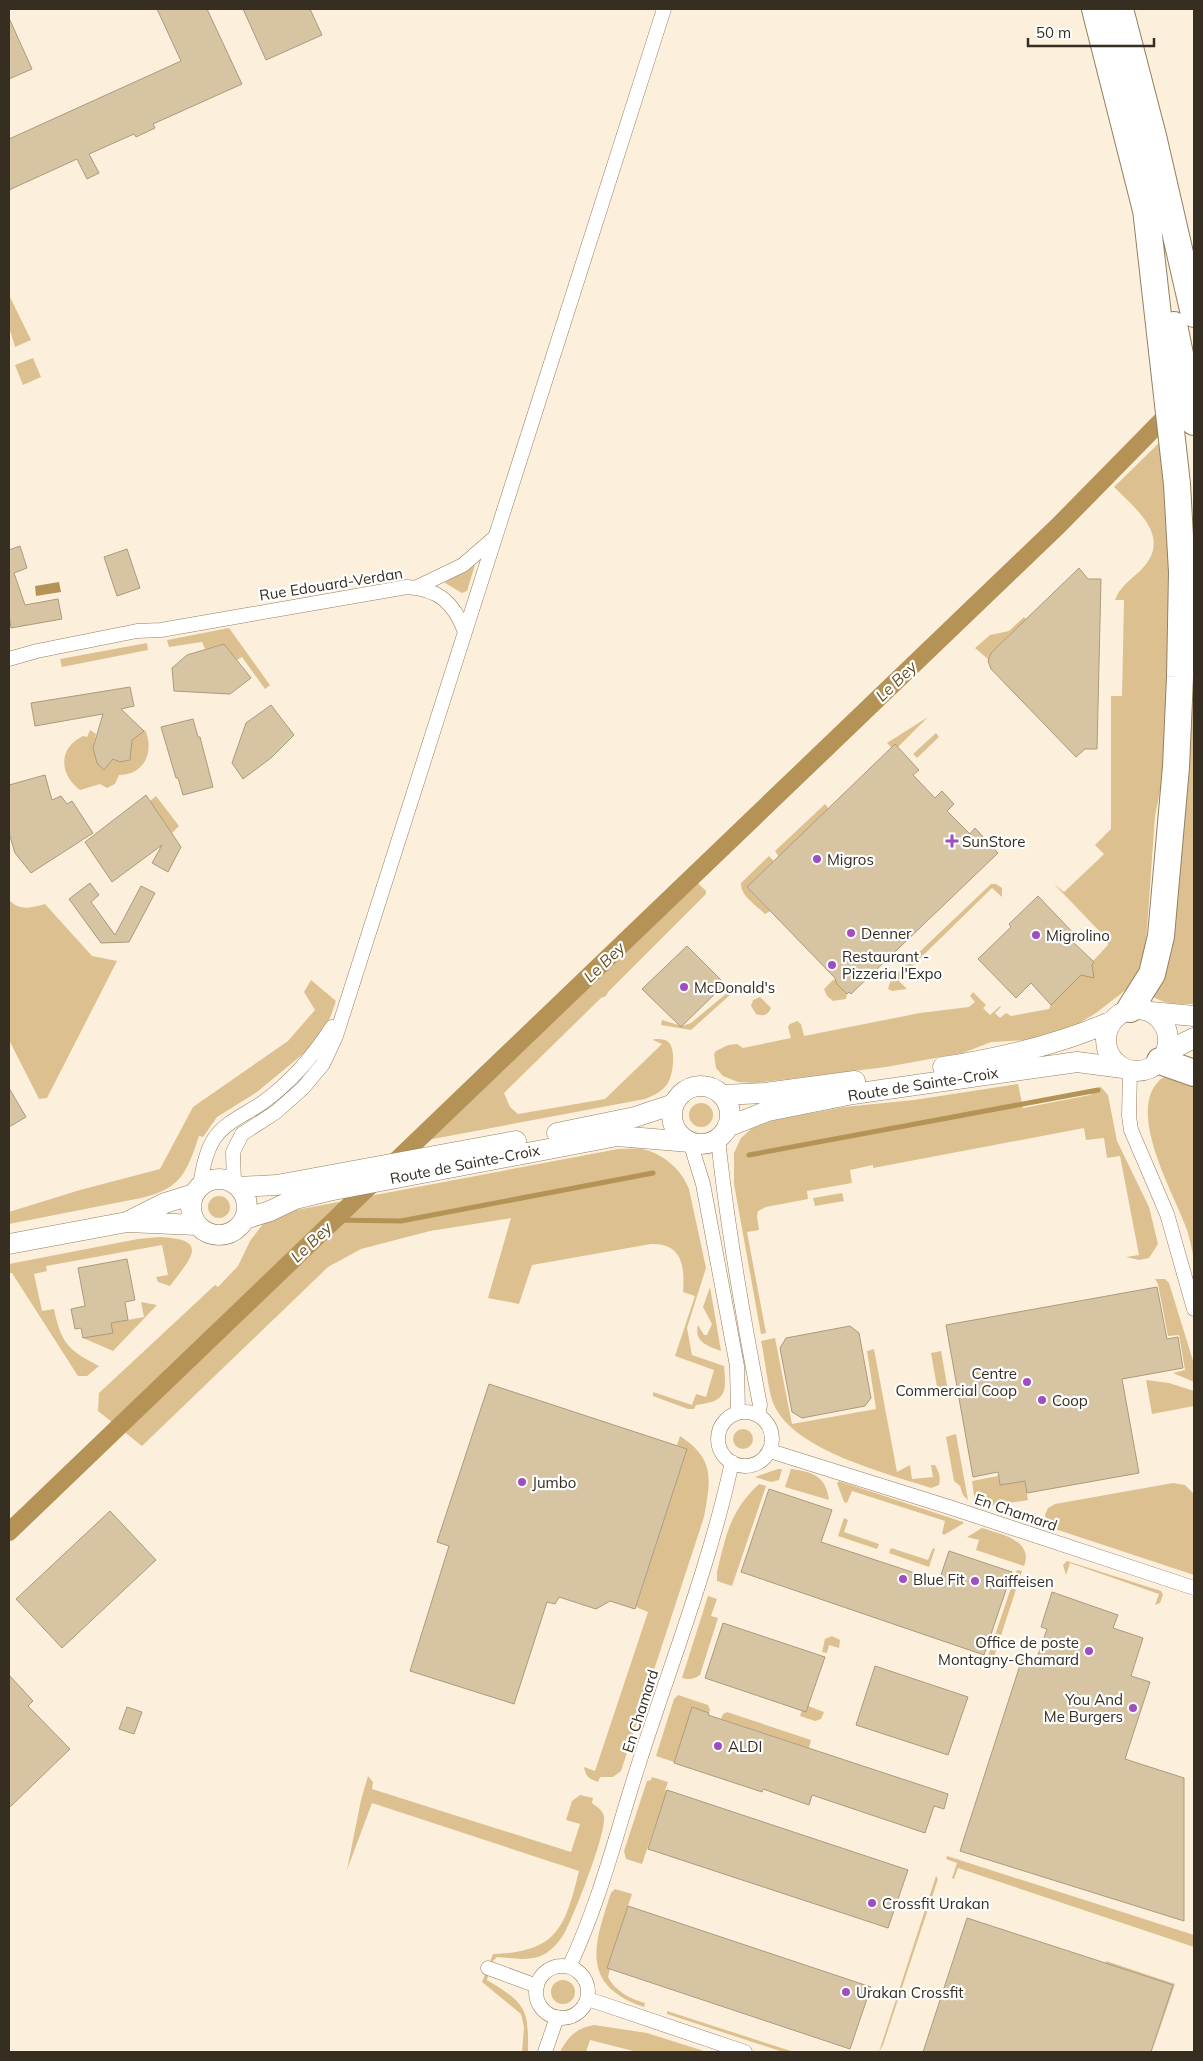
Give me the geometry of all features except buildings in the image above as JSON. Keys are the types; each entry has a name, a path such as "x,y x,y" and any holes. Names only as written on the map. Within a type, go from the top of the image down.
{"highway":[{"path":"1095,9 1146,209 1178,343 1194,422"},
{"path":"1120,9 1153,136 1194,314"},
{"path":"1131,1014 1152,974 1161,936 1176,767 1182,613 1180,532 1173,435 1146,209"},
{"path":"1163,1057 1194,1073"}],"main road":[{"name":"Route de Sainte-Croix","path":"722,1095 765,1093 870,1080 968,1063 1063,1041 1131,1014 1194,1016"},
{"path":"1127,1069 1116,1064 1107,1051 1106,1035 1131,1014 1163,1022 1168,1037 1163,1057"},
{"name":"Route de Sainte-Croix","path":"723,1133 768,1111 853,1094 1076,1062 1146,1070 1194,1038"},
{"path":"702,1086 712,1088 722,1095 730,1110 723,1133 710,1143 690,1142 676,1131 672,1113 674,1104 682,1092 702,1086"},
{"name":"Route de Sainte-Croix","path":"236,1186 277,1185 551,1135 635,1117 674,1104"},
{"name":"Route de Sainte-Croix","path":"245,1219 270,1211 295,1199 328,1191 617,1136 640,1137 667,1142 690,1142"},
{"path":"127,1222 197,1190 207,1182 216,1179 225,1180 236,1186 246,1199 247,1212 245,1219 237,1229 222,1235 205,1232 197,1226 191,1210 197,1190"},
{"path":"9,1244 127,1222 197,1226"}],"street":[{"path":"236,1186 233,1152 242,1134 276,1112 303,1088 323,1064 336,1036 664,9"},
{"path":"415,588 462,566 496,536"},
{"name":"Rue Edouard-Verdan","path":"9,659 37,651 137,631 161,630 407,587 432,592 449,603 460,618 465,632"},
{"path":"197,1190 213,1141 229,1123 263,1102 292,1078 323,1041 348,1000"},
{"path":"1127,1069 1131,1130 1167,1214 1194,1309"},
{"path":"723,1133 722,1181 760,1405 758,1415"},
{"path":"690,1142 703,1184 737,1366 738,1413"},
{"path":"748,1412 758,1415 766,1421 771,1430 772,1441 770,1451 754,1465 740,1465 732,1462 720,1449 718,1440 723,1423 730,1416 738,1413 748,1412"},
{"name":"En Chamard","path":"770,1451 931,1501 1194,1588"},
{"name":"En Chamard","path":"569,1967 580,1943 610,1858 684,1629 726,1490 732,1462"},
{"path":"561,1966 569,1967 583,1976 587,1983 588,1999 579,2012 564,2018 556,2017 543,2009 538,2002 537,1986 540,1978 546,1972 561,1966"},
{"path":"488,1968 537,1986"},
{"path":"588,1999 745,2052"},
{"path":"545,2052 556,2017"}],"shaded area":[{"path":"9,295 31,340 15,347 9,327"},
{"path":"33,358 41,377 23,385 15,365"},
{"path":"1160,442 1168,517 1169,747 1155,816 1145,957 1137,978 1127,989 1096,1013 1058,1033 1027,1040 991,1042 963,1053 886,1067 755,1083 738,1082 723,1076 716,1068 714,1054 716,1051 728,1045 737,1044 743,1048 791,1038 788,1027 797,1021 801,1024 804,1036 920,1013 969,1007 975,1002 970,996 973,992 986,1005 983,1008 990,1015 1000,1006 995,1013 1000,1018 1006,1013 1011,1016 1049,1009 1051,1004 1094,962 1108,945 1106,938 1054,884 1064,892 1099,859 1104,854 1095,845 1111,829 1111,696 1122,696 1124,600 1115,600 1122,588 1150,559 1154,547 1153,536 1148,525 1133,505 1114,487"},
{"path":"1194,534 1194,1004 1183,1004 1167,1002 1152,996 1172,951 1180,861 1188,542"},
{"path":"475,565 467,591 462,593 445,583 445,582"},
{"path":"59,582 61,592 36,596 35,586"},
{"path":"1024,617 1026,619 991,653 989,660 975,648 990,635 1009,631"},
{"path":"229,628 270,685 265,689 242,657 237,660 224,644 205,649 202,642 169,647 167,640"},
{"path":"147,643 148,650 62,667 60,659"},
{"path":"928,717 898,747 892,748 887,743"},
{"path":"90,730 96,734 93,748 97,763 113,759 120,762 129,761 131,747 129,742 145,730 149,746 145,761 135,771 119,775 115,784 107,788 100,784 80,790 68,776 64,762 69,747 83,736 87,737"},
{"path":"936,733 939,737 917,758 913,754"},
{"path":"156,796 179,826 172,833 150,801"},
{"path":"825,804 829,809 779,857 775,851"},
{"path":"769,856 774,861 747,887 770,911 765,914 746,896 741,888 741,883"},
{"path":"695,880 706,891 706,894 606,996 601,998 504,1093 510,1107 518,1114 605,1099 662,1044 653,1040 655,1039 667,1041 670,1044 673,1055 671,1074 668,1083 663,1088 645,1099 422,1141"},
{"path":"991,884 996,884 1002,888 1002,897 992,888 898,980 907,989 892,991 888,989 891,979"},
{"path":"9,900 22,907 45,904 92,956 117,961 47,1098 39,1099 9,1040"},
{"path":"834,979 847,994 846,999 833,1001 827,996 824,989"},
{"path":"311,980 336,1001 330,1018 320,1036 303,1054 257,1092 217,1117 203,1137 199,1136 186,1169 174,1184 165,1190 141,1198 9,1224 9,1212 80,1190 160,1169 193,1107 288,1041 315,1010 304,992"},
{"path":"739,983 731,994 691,1030 661,1025 662,1020 682,1026 691,1023"},
{"path":"760,997 771,1008 767,1014 756,1014 751,1006 753,1000"},
{"path":"1171,1074 1194,1085 1194,1260 1187,1230 1164,1176 1150,1134 1148,1114 1150,1096 1158,1082"},
{"path":"1018,1084 1023,1108 1090,1095 1099,1089 1100,1086 1108,1095 1117,1141 1149,1207 1158,1244 1149,1258 1139,1260 1126,1257 1139,1255 1120,1156 1107,1158 1104,1138 1086,1140 1084,1128 873,1168 873,1165 850,1170 852,1183 807,1191 808,1199 766,1207 758,1211 759,1230 747,1232 766,1333 761,1334 734,1184 734,1153 741,1138 752,1128 775,1120 844,1107 914,1100"},
{"path":"701,1103 706,1104 712,1110 712,1120 706,1126 701,1127 696,1126 690,1120 689,1115 690,1110 696,1104"},
{"path":"618,1149 642,1149 658,1155 671,1163 686,1182 689,1189 706,1268 687,1328 692,1355 724,1366 724,1390 718,1399 696,1405 694,1409 688,1409 653,1396 653,1392 692,1405 696,1394 706,1397 714,1370 675,1356 695,1296 683,1292 682,1265 675,1252 669,1247 651,1244 532,1265 519,1304 488,1298 511,1218 430,1231 361,1249 328,1267 142,1446 98,1411 99,1393 215,1285 218,1287 238,1266 250,1241 263,1224 279,1215 296,1210"},
{"path":"842,1193 844,1201 815,1206 813,1198"},
{"path":"219,1196 227,1199 230,1207 227,1215 219,1218 211,1215 208,1207 211,1199"},
{"path":"159,1237 186,1242 191,1246 192,1252 189,1259 170,1286 158,1282 156,1277 168,1275 162,1245 46,1266 47,1271 34,1274 42,1311 54,1309 60,1330 67,1344 80,1355 99,1366 87,1376 78,1376 12,1273 9,1273 9,1264 138,1239"},
{"path":"1155,1279 1165,1279 1169,1283 1194,1364 1194,1382 1173,1373 1185,1370 1179,1335 1168,1336 1158,1284"},
{"path":"710,1287 721,1351 703,1342 698,1336 697,1331 698,1325 704,1335 707,1335 712,1324 703,1307"},
{"path":"141,1302 157,1305 113,1351 83,1338 113,1333 111,1323 144,1317"},
{"path":"775,1338 792,1424 876,1409 867,1351 874,1349 897,1472 910,1465 912,1479 933,1477 931,1465 935,1465 940,1479 939,1485 931,1488 844,1458 821,1448 801,1435 785,1421 772,1399 761,1341"},
{"path":"941,1351 949,1396 939,1398 931,1353"},
{"path":"1146,1380 1169,1383 1194,1391 1194,1406 1152,1414"},
{"path":"743,1429 750,1432 753,1439 750,1446 743,1449 736,1446 733,1439 736,1432"},
{"path":"956,1434 968,1500 963,1495 960,1486 954,1481 946,1437"},
{"path":"680,1436 699,1453 708,1471 709,1481 704,1517 621,1771 613,1777 600,1777 598,1782 588,1777 584,1767 595,1771 648,1612 636,1607 687,1449 677,1445"},
{"path":"782,1469 779,1480 771,1482 755,1477"},
{"path":"791,1469 812,1474 821,1480 825,1485 829,1500 785,1487"},
{"path":"998,1476 1000,1485 1025,1481 1028,1500 991,1506 975,1502 972,1481"},
{"path":"839,1481 964,1523 944,1535 942,1533 945,1521 852,1491 847,1503 844,1502 837,1483"},
{"path":"1173,1483 1185,1485 1194,1494 1194,1575 1046,1526 1045,1515 1048,1508 1055,1504"},
{"path":"759,1484 766,1486 732,1586 717,1581 717,1572 730,1524 741,1504"},
{"path":"844,1518 848,1520 844,1532 879,1544 877,1549 838,1536"},
{"path":"982,1528 1006,1536 1020,1544 1026,1557 1024,1566 976,1550 979,1540 967,1537"},
{"path":"891,1548 928,1560 933,1548 935,1549 929,1567 889,1553"},
{"path":"1067,1561 1161,1591 1163,1595 1160,1603 1155,1605 1159,1594 1070,1563 1066,1575 1063,1565"},
{"path":"1017,1570 1022,1571 994,1657 991,1659 988,1656"},
{"path":"708,1596 717,1599 711,1616 718,1618 700,1675 691,1679 682,1678"},
{"path":"832,1636 840,1640 839,1648 829,1645 827,1653 822,1652 825,1639"},
{"path":"678,1695 708,1705 710,1710 709,1713 692,1708 674,1762 656,1756 674,1699"},
{"path":"808,1706 824,1712 821,1719 815,1721 800,1716 802,1710 806,1712"},
{"path":"727,1712 811,1740 809,1748 721,1719 723,1714"},
{"path":"368,1776 373,1782 372,1789 571,1852 580,1824 566,1820 572,1801 580,1795 593,1798 592,1803 602,1812 604,1817 603,1826 595,1856 576,1908 561,1939 549,1951 537,1957 524,1959 497,1957 492,1962 487,1980 510,1995 522,2008 527,2025 528,2052 522,2052 524,2027 521,2014 482,1982 493,1954 531,1948 545,1942 555,1933 563,1922 569,1908 579,1871 372,1803 347,1870 361,1800"},
{"path":"652,1777 668,1782 665,1790 667,1791 642,1864 626,1859 624,1851 647,1781 651,1780"},
{"path":"947,1856 1194,1935 1194,1947 958,1868 954,1879 952,1878 957,1863 946,1859"},
{"path":"936,1876 938,1879 883,2045 879,2052"},
{"path":"615,1889 632,1894 607,1967 610,1969 608,1977 624,1994 645,2003 644,2007 623,1998 609,1987 601,1975 597,1961 600,1929 611,1893"},
{"path":"1106,1961 1175,1984 1152,2052 1173,1985 1106,1964"},
{"path":"563,1980 572,1983 575,1992 572,2001 563,2004 554,2001 551,1992 554,1983"},
{"path":"667,2011 794,2052 783,2052 667,2014"},
{"path":"594,2025 647,2033 707,2052 637,2052 590,2040 586,2052 560,2052 573,2034 582,2028"}],"waterway":[{"name":"Le Bey","path":"9,1532 1059,525 1173,409"},
{"path":"749,1155 1098,1090"},
{"path":"336,1220 401,1221 653,1173"}],"place":[{"name":"SunStore","path":"952,841"},
{"name":"Migros","path":"817,859"},
{"name":"Denner","path":"851,933"},
{"name":"Migrolino","path":"1036,935"},
{"name":"Restaurant - Pizzeria l'Expo","path":"832,965"},
{"name":"McDonald's","path":"684,987"},
{"name":"Centre Commercial Coop","path":"1027,1382"},
{"name":"Coop","path":"1042,1400"},
{"name":"Jumbo","path":"522,1482"},
{"name":"Blue Fit","path":"903,1579"},
{"name":"Raiffeisen","path":"975,1581"},
{"name":"Office de poste Montagny-Chamard","path":"1089,1651"},
{"name":"You And Me Burgers","path":"1133,1708"},
{"name":"ALDI","path":"718,1746"},
{"name":"Crossfit Urakan","path":"872,1903"},
{"name":"Urakan Crossfit","path":"846,1992"}]}
